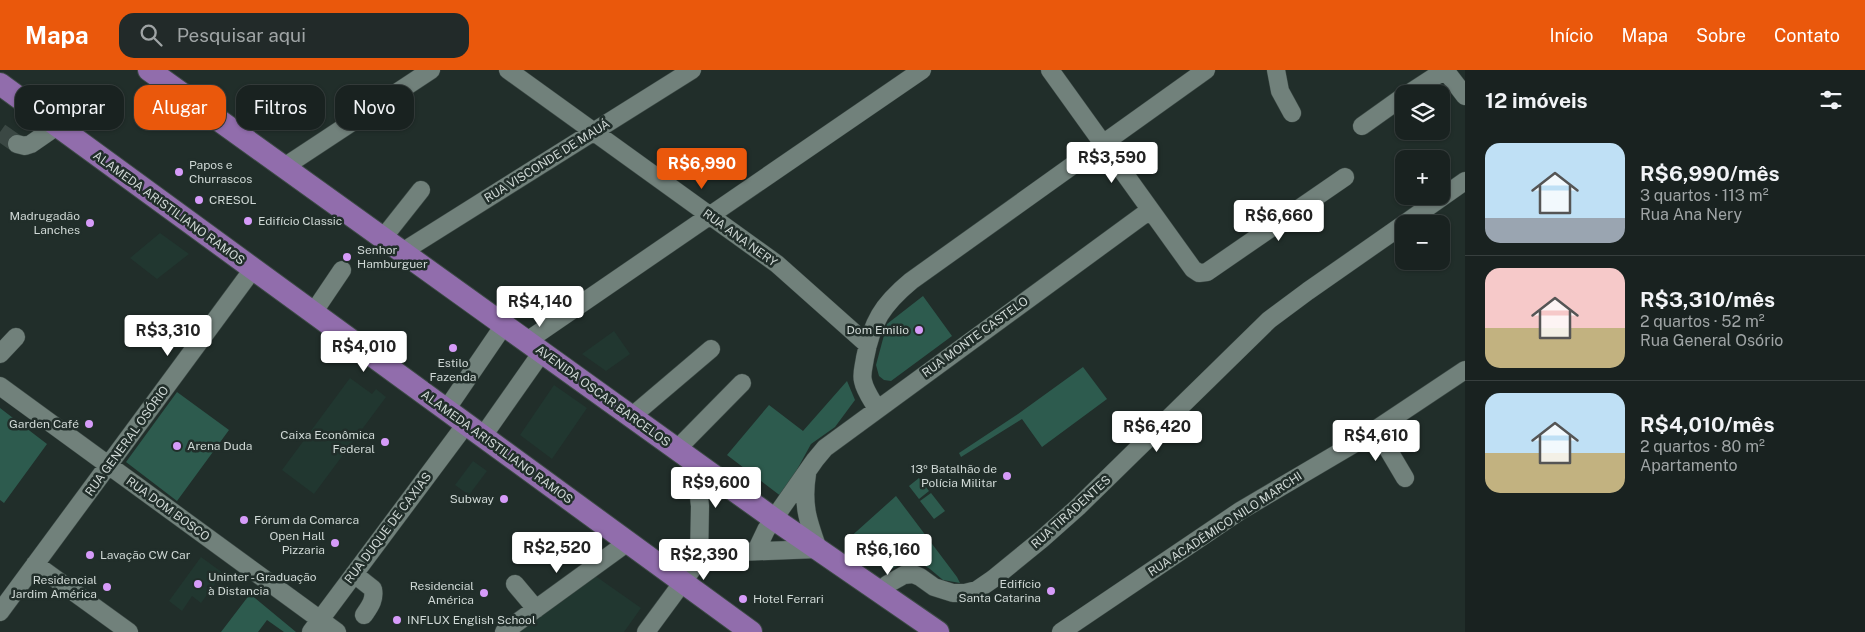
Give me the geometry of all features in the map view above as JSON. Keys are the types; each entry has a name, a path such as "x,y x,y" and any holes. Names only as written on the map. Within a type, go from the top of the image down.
{"main road":[{"name":"AVENIDA OSCAR BARCELOS","path":"149,70 774,519 938,632"},
{"name":"ALAMEDA ARISTILIANO RAMOS","path":"2,90 15,99"},
{"name":"ALAMEDA ARISTILIANO RAMOS","path":"63,130 751,632"}],"street":[{"path":"284,167 431,70"},
{"name":"RUA ANA NERY","path":"508,70 776,264 868,345"},
{"name":"RUA VISCONDE DE MAUÁ","path":"402,252 692,70"},
{"path":"534,347 709,215 922,70"},
{"path":"1050,70 1193,269 1199,273 1207,272 1345,177"},
{"path":"877,409 866,391 862,380 868,345 882,310 900,290 1206,70"},
{"path":"1276,70 1280,90 1292,113"},
{"path":"1422,85 1445,70 1465,96"},
{"path":"1362,126 1395,102"},
{"path":"17,144 26,146 31,144 51,130"},
{"name":"RUA TIRADENTES","path":"1417,215 1465,181"},
{"path":"383,238 421,190"},
{"name":"RUA MONTE CASTELO","path":"756,551 766,530 820,453 877,409 1150,210"},
{"name":"RUA TIRADENTES","path":"878,592 904,575 913,574 934,587 953,593 965,594 977,590 993,579 1078,507 1269,320 1395,230"},
{"name":"RUA GENERAL OSÓRIO","path":"0,612 253,268"},
{"path":"313,313 342,270"},
{"path":"446,410 504,325"},
{"path":"0,354 16,337"},
{"name":"RUA DUQUE DE CAXIAS","path":"315,626 354,574 474,430 534,347"},
{"path":"632,417 711,350"},
{"name":"RUA ACADÊMICO NILO MARCHI","path":"1061,632 1254,502 1376,429 1465,370"},
{"path":"646,632 699,560 700,506 686,455 742,383"},
{"name":"RUA DOM BOSCO","path":"0,386 109,466 315,626 336,632"},
{"path":"1376,429 1405,478"},
{"path":"699,560 720,555 756,551 818,549 805,508 804,493 807,471"},
{"path":"504,632 628,542"},
{"path":"35,564 129,632"},
{"path":"354,574 373,589 373,602 364,615"},
{"path":"515,584 536,609"}],"shaded area":[{"path":"160,233 189,254 157,279 130,258"},
{"path":"614,331 630,354 606,371 582,354"},
{"path":"350,378 372,394 376,389 386,397 314,494 282,470"},
{"path":"554,385 587,408 552,459 520,435"},
{"path":"473,461 487,471 469,495 455,485"},
{"name":"Uninter - Graduação à Distancia","path":"201,557 223,573 201,603 192,596 182,611 169,601"},
{"path":"594,575 641,608 624,632 513,632"}],"green space":[{"path":"923,296 952,336 891,381 884,380 879,376 876,365 887,324"},
{"path":"1083,367 1107,399 1042,447 1022,419 961,457 959,453 1018,414"},
{"path":"847,381 855,400 835,427 811,444 782,497 727,455 769,405 803,431"},
{"name":"Arena Duda","path":"177,392 229,430 177,501 126,462"},
{"path":"0,408 47,444 4,503 0,500"},
{"path":"919,478 929,491 919,499 909,486"},
{"path":"931,493 945,511 934,519 920,501"},
{"path":"896,496 960,583 943,580 912,558 888,571 847,540"},
{"path":"250,594 296,632 284,632 267,620 258,632 221,632"}],"tunnel":[{"path":"0,132 17,144"}],"place":[{"name":"Papos e Churrascos","path":"179,172"},
{"name":"CRESOL","path":"199,200"},
{"name":"Edifício Classic","path":"248,221"},
{"name":"Madrugadão Lanches","path":"90,223"},
{"name":"Senhor Hamburguer","path":"347,257"},
{"name":"Dom Emilio","path":"919,330"},
{"name":"Estilo Fazenda","path":"453,348"},
{"name":"Garden Café","path":"89,424"},
{"name":"Caixa Econômica Federal","path":"385,442"},
{"name":"Arena Duda","path":"177,446"},
{"name":"13º Batalhão de Polícia Militar","path":"1007,476"},
{"name":"Subway","path":"504,499"},
{"name":"Fórum da Comarca","path":"244,520"},
{"name":"Open Hall Pizzaria","path":"335,543"},
{"name":"Lavação CW Car","path":"90,555"},
{"name":"Uninter - Graduação à Distancia","path":"198,584"},
{"name":"Residencial Jardim América","path":"107,587"},
{"name":"Edifício Santa Catarina","path":"1051,591"},
{"name":"Residencial América","path":"484,593"},
{"name":"Hotel Ferrari","path":"743,599"},
{"name":"INFLUX English School","path":"397,620"}]}
